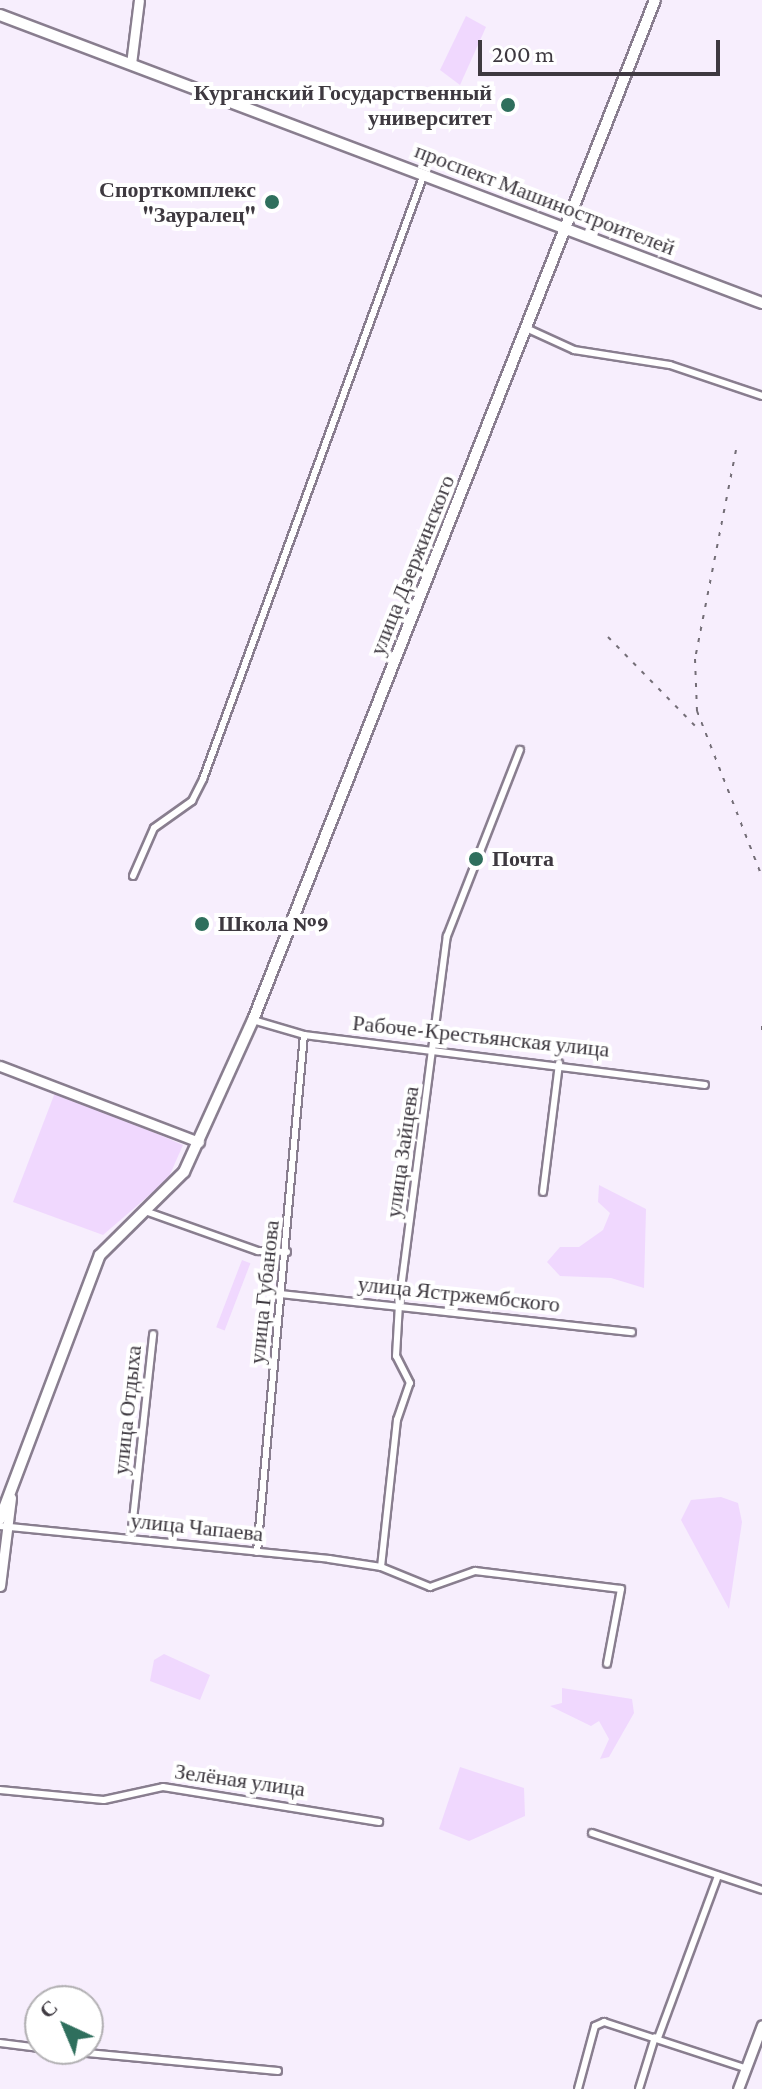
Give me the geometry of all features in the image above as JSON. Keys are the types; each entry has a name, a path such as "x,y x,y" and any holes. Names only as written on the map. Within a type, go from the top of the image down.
{"main road":[{"path":"131,64 139,0"},
{"name":"улица Дзержинского","path":"3,1524 12,1490 100,1255 174,1185 199,1142 253,1020 655,0"},
{"name":"проспект Машиностроителей","path":"0,15 762,303"},
{"path":"0,1066 199,1142"},
{"path":"0,1586 3,1524"},
{"path":"738,2089 762,2025"}],"street":[{"path":"133,876 154,828 192,801 203,779 424,174"},
{"path":"526,328 574,350 670,365 762,396"},
{"name":"улица Зайцева","path":"381,1567 397,1420 410,1383 396,1356 399,1304 451,918 520,750"},
{"name":"Рабоче-Крестьянская улица","path":"253,1020 304,1035 435,1047 705,1085"},
{"name":"улица Губанова","path":"257,1552 287,1252 304,1035"},
{"path":"543,1192 559,1063"},
{"path":"145,1211 258,1251 287,1252"},
{"name":"улица Ястржембского","path":"281,1294 399,1304 632,1332"},
{"name":"улица Отдыха","path":"131,1538 153,1334"},
{"name":"улица Чапаева","path":"3,1524 381,1567 430,1587 475,1571 621,1589 607,1664"},
{"name":"Зелёная улица","path":"0,1790 104,1800 163,1787 379,1822"},
{"path":"592,1833 762,1890"},
{"path":"639,2089 718,1876"},
{"path":"580,2088 595,2026 607,2021 745,2068"},
{"path":"0,2043 24,2046"},
{"path":"104,2055 278,2071"}],"shaded area":[{"path":"466,16 486,27 460,85 440,70"},
{"path":"56,1090 183,1145 168,1179 103,1235 13,1202"},
{"path":"599,1185 646,1209 644,1288 611,1278 560,1276 547,1262 560,1247 579,1247 603,1230 610,1213 598,1202"},
{"path":"242,1260 250,1263 225,1330 216,1327"},
{"path":"721,1497 738,1503 742,1522 729,1609 681,1520 691,1500"},
{"path":"164,1654 210,1675 200,1700 150,1681 154,1660"},
{"path":"562,1688 632,1699 634,1713 609,1757 600,1759 609,1739 599,1721 591,1726 550,1706 562,1703"},
{"path":"460,1767 524,1788 525,1816 469,1841 439,1829"}],"railway":[{"path":"736,450 695,659 697,711 762,877"},
{"path":"608,637 700,731"},
{"path":"762,1026 762,1034"}],"place":[{"name":"Курганский Государственный университет","path":"508,105"},
{"name":"Спорткомплекс \"Зауралец\"","path":"272,202"},
{"name":"Почта","path":"476,859"},
{"name":"Школа №9","path":"202,924"}]}
